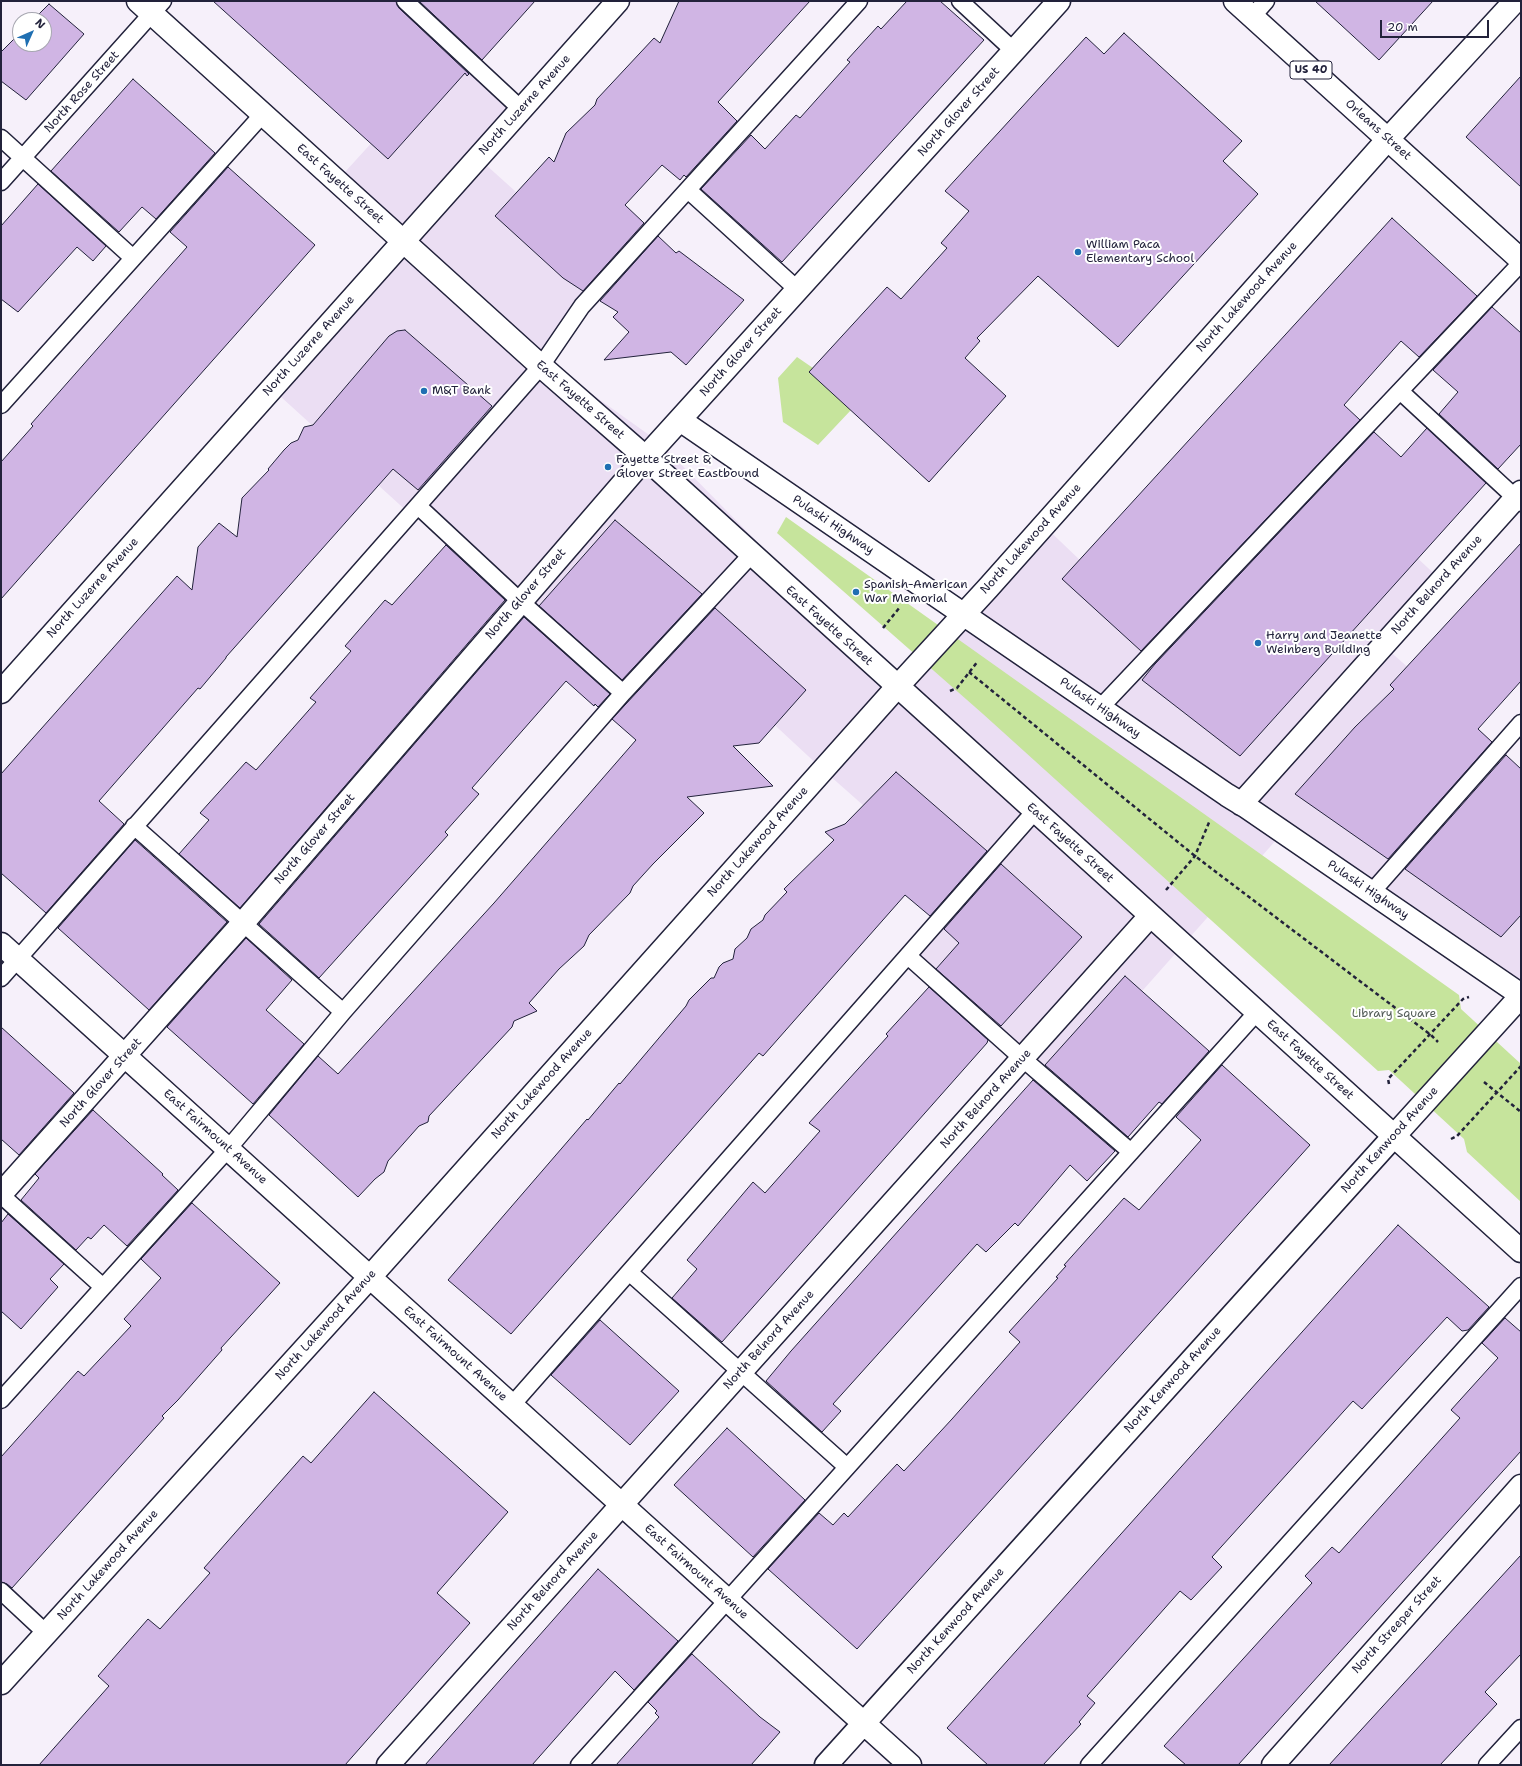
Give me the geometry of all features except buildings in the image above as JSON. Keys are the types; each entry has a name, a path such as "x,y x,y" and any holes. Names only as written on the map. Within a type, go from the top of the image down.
{"street":[{"name":"North Luzerne Avenue","path":"1,692 618,1"},
{"name":"North Glover Street","path":"1,1194 243,923 645,458 1059,1"},
{"name":"Orleans Street","path":"1234,1 1259,9 1388,138 1521,260"},
{"name":"North Lakewood Avenue","path":"1,1684 370,1277 1388,138 1515,1"},
{"name":"East Fayette Street","path":"151,6 263,114 1521,1251"},
{"name":"Pulaski Highway","path":"680,420 1521,995"},
{"name":"North Belnord Avenue","path":"1241,804 1519,498"},
{"name":"North Belnord Avenue","path":"388,1765 1150,916"},
{"name":"East Fairmount Avenue","path":"1,944 910,1765"},
{"name":"North Kenwood Avenue","path":"826,1765 1521,995"},
{"name":"North Streeper Street","path":"1273,1765 1521,1486"}],"lane":[{"path":"405,1 521,109"},
{"path":"1,978 541,366 582,306 859,1"},
{"path":"960,1 1014,50"},
{"name":"North Rose Street","path":"1,182 151,6"},
{"path":"1,405 263,114"},
{"path":"1,138 133,258"},
{"path":"688,190 798,290"},
{"path":"1100,708 1521,263"},
{"path":"1400,391 1519,498"},
{"path":"418,506 520,601 623,693"},
{"path":"1,1400 228,1149 343,1012 623,693 751,555"},
{"path":"1371,892 1521,723"},
{"path":"512,1405 1035,811"},
{"path":"134,826 343,1012"},
{"path":"908,956 1022,1058 1131,1152"},
{"path":"579,1765 1257,1012"},
{"path":"1,1194 103,1287"},
{"path":"629,1272 847,1467"},
{"path":"1089,1765 1521,1286"},
{"path":"1,1591 46,1633"},
{"path":"1487,1765 1521,1728"}],"path":[{"path":"882,628 904,603"},
{"path":"950,691 957,688 979,660"},
{"path":"969,672 1195,856 1431,1035 1459,1063 1521,1112"},
{"path":"1150,916 1168,888 1195,856 1212,815"},
{"path":"1389,1084 1388,1079 1431,1035 1463,999 1471,996"},
{"path":"1451,1139 1457,1136 1521,1066"}],"shaded area":[{"path":"456,50 519,108 475,155 605,272 540,357 659,442 894,681 1039,521 1191,666 1412,553 1443,582 1386,648 1495,744 1425,831 1521,920 1521,993 1285,830 1057,1087 906,961 958,889 821,768 682,639 630,697 419,506 410,514 270,387 397,238 335,183"}],"green space":[{"path":"797,357 813,368 851,410 818,445 783,422 778,378"},
{"name":"Library Square","path":"786,517 1459,995 1461,1009 1521,1064 1521,1202 1467,1152 1464,1139 1389,1070 1378,1071 983,714 777,533"}],"place":[{"name":"William Paca Elementary School","path":"1078,252"},
{"name":"M&T Bank","path":"424,391"},
{"name":"Fayette Street & Glover Street Eastbound","path":"608,467"},
{"name":"Spanish-American War Memorial","path":"856,592"},
{"name":"Harry and Jeanette Weinberg Building","path":"1258,643"}]}
